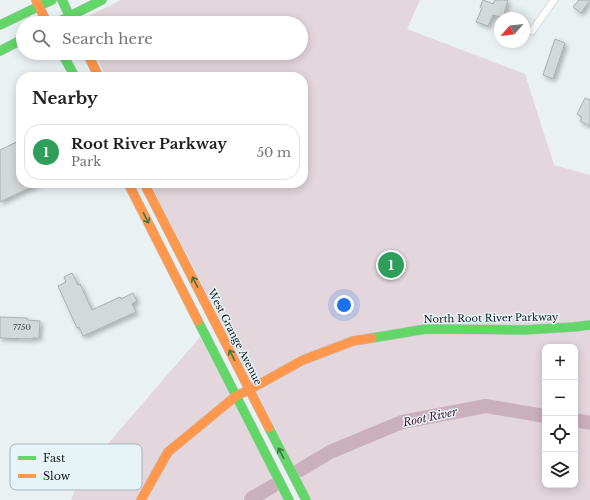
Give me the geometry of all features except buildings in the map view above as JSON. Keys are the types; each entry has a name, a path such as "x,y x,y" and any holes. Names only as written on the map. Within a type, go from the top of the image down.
{"street":[{"path":"0,25 37,3 52,0"},
{"path":"62,0 69,16"},
{"path":"77,16 102,0"},
{"path":"532,31 554,0"},
{"path":"37,3 44,16"},
{"path":"0,51 16,43"},
{"path":"66,60 72,72"},
{"path":"90,60 96,72"},
{"path":"131,188 289,500"},
{"name":"West Grange Avenue","path":"147,188 306,500"},
{"name":"North Root River Parkway","path":"141,500 168,452 236,396 303,360 353,341 426,328 524,330 590,325"},
{"path":"280,483 294,477"}],"shaded area":[{"path":"121,0 420,0 407,29 525,74 554,165 590,175 590,500 311,500 153,188 308,188 308,72 104,72 98,60 308,60 308,16 89,16"},
{"path":"200,337 284,500 71,500 76,490 142,490 142,444 108,444"}],"waterway":[{"name":"Root River","path":"300,470 330,452 402,422 486,406 542,415"},
{"name":"Root River","path":"578,421 590,423"},
{"name":"Root River","path":"251,500 273,486"}],"traffic: fast":[{"path":"19,16 52,0"},
{"path":"62,0 70,16"},
{"path":"70,16 102,0"},
{"path":"0,25 16,17"},
{"path":"0,51 16,43"},
{"path":"66,60 72,72"},
{"path":"198,321 289,500"},
{"path":"372,338 426,329 524,330 590,325"},
{"path":"269,428 306,500"}],"traffic: slow":[{"path":"36,0 44,16"},
{"path":"90,60 96,72"},
{"path":"131,188 198,321"},
{"path":"147,188 269,428"},
{"path":"141,500 168,452 236,396 303,360 353,341 372,338"}],"place":[{"name":"Root River Parkway","path":"391,265"}]}
